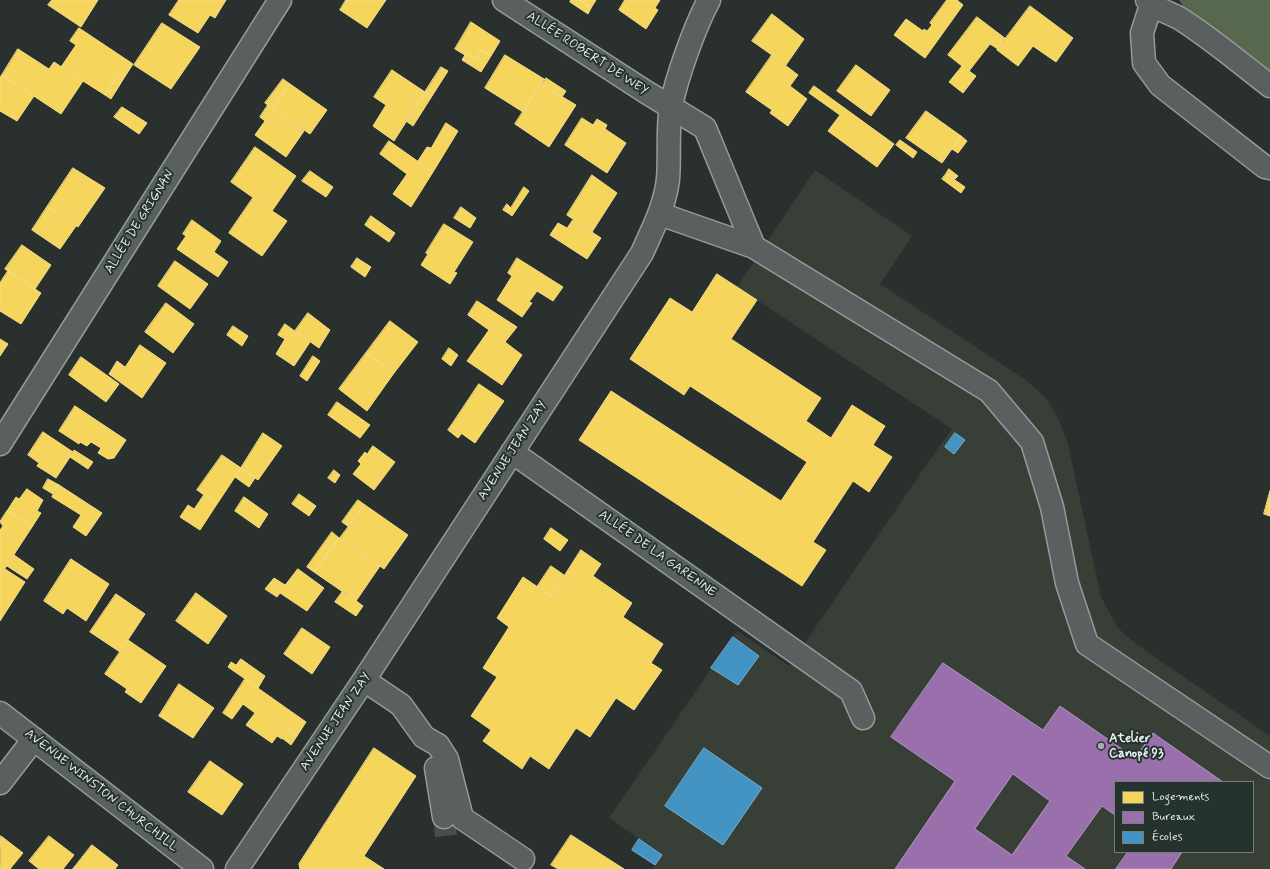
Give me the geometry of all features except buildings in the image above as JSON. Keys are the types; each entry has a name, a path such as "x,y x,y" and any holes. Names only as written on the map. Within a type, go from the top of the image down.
{"street":[{"name":"ALLÉE DE GRIGNAN","path":"0,444 280,0"},
{"name":"ALLÉE ROBERT DE WEY","path":"504,0 646,92 705,128 754,247"},
{"name":"AVENUE JEAN ZAY","path":"237,869 364,680 642,253 660,214 668,179 671,106 684,64 709,0"},
{"path":"1270,86 1178,17 1149,2 1142,33 1144,63 1160,85 1265,167 1270,168"},
{"path":"660,214 754,247 989,391 1032,442 1052,507 1067,583 1086,644 1270,767"},
{"name":"ALLÉE DE LA GARENNE","path":"512,452 802,658 851,691 863,718"},
{"path":"364,680 401,705 424,737 434,760 444,817"},
{"name":"AVENUE WINSTON CHURCHILL","path":"0,713 202,869"},
{"path":"424,737 438,745 447,759 462,818 523,859"},
{"path":"0,783 34,739"}],"shaded area":[{"path":"815,170 912,236 880,284 1026,380 1046,398 1059,420 1068,444 1101,597 1118,628 1136,644 1270,736 1270,869 652,869 662,855 609,818 737,631 789,666 952,429 737,287"}],"green space":[{"path":"1179,0 1270,0 1270,77 1187,12"}],"tunnel":[{"path":"444,817 446,836"}],"place":[{"name":"Atelier Canopé 93","path":"1101,746"}]}
